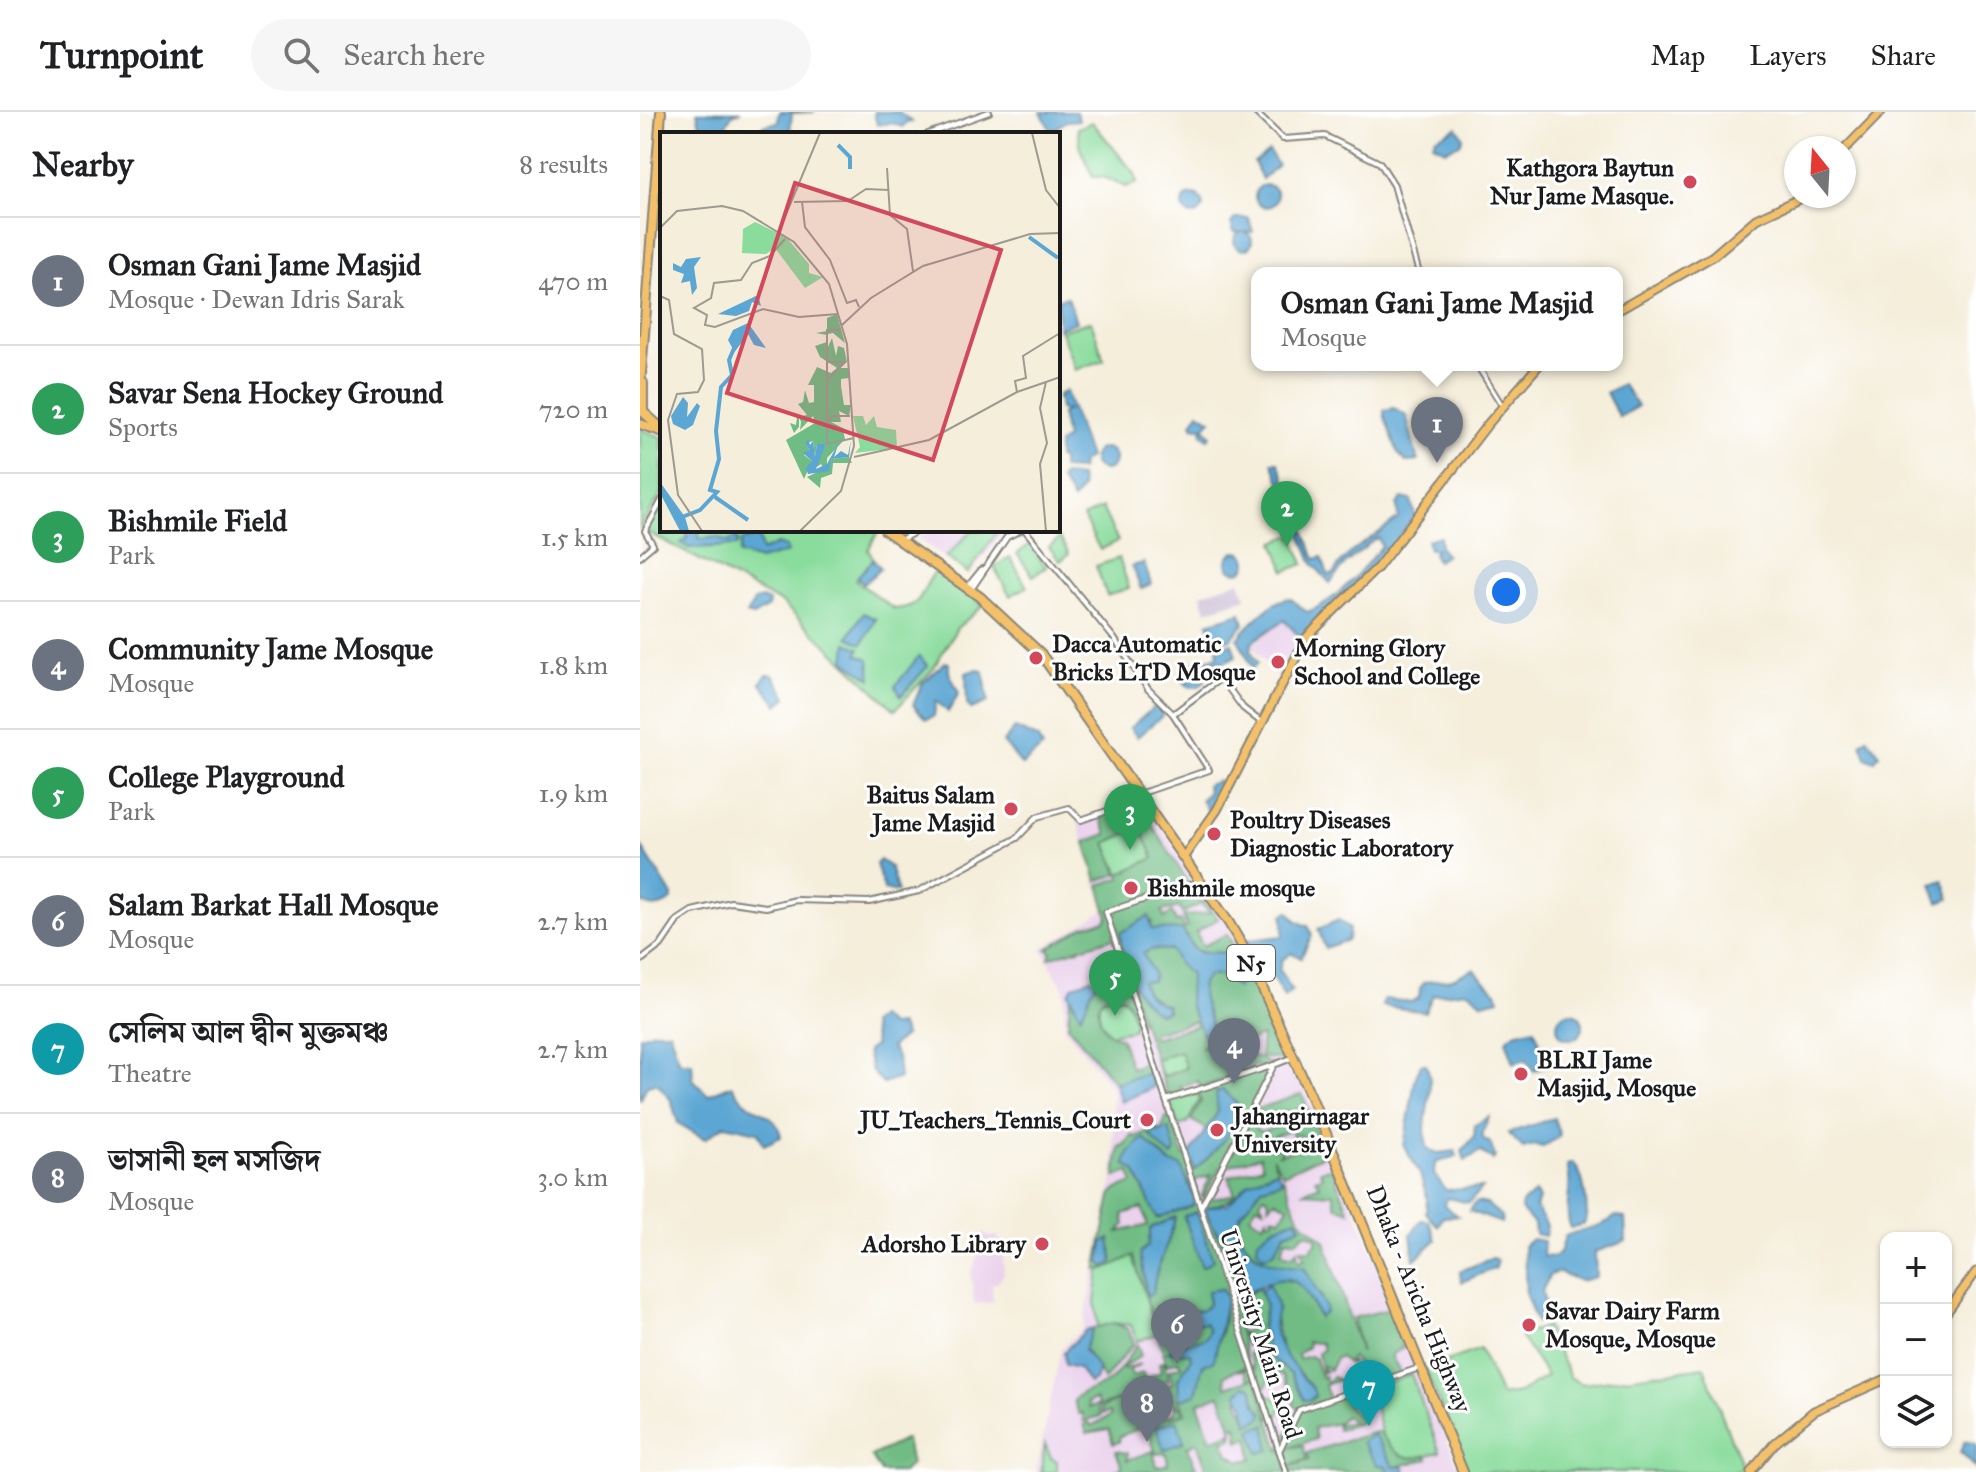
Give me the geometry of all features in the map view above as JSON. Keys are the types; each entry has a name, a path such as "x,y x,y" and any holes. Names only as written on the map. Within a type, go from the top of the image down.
{"highway":[{"path":"660,112 657,227 641,354 642,407 646,416 660,428"},
{"path":"640,387 660,112"},
{"path":"640,424 660,429"},
{"name":"Dhaka - Aricha Highway","path":"890,532 971,587 1043,651 1247,954 1295,1057"},
{"name":"Dhaka - Aricha Highway","path":"890,532 953,576 1028,640 1185,855 1251,955 1359,1200 1421,1369 1465,1472"},
{"name":"Dhaka - Aricha Highway","path":"1405,1324 1465,1472"}],"main road":[{"path":"1856,138 1881,112"},
{"path":"1623,308 1713,256 1756,219 1784,206"},
{"path":"1185,855 1217,810 1306,638 1378,567 1534,371"},
{"path":"1952,1305 1976,1272"},
{"path":"1751,1472 1774,1444 1814,1411 1880,1382"}],"street":[{"path":"934,132 989,112"},
{"path":"1255,112 1283,139 1325,136 1380,163 1394,185 1417,267"},
{"path":"1481,371 1503,407"},
{"path":"640,556 653,545 645,531 660,504"},
{"path":"902,539 915,532"},
{"path":"971,587 1005,532"},
{"path":"971,587 1007,537 1018,532"},
{"path":"640,961 661,945 678,920 692,911 731,902 766,907 796,900 869,902 919,891 1017,838 1037,817 1066,807 1081,820 1209,770 1173,714 1148,689 1113,637 1025,532"},
{"path":"1173,714 1221,678 1243,708 1263,723"},
{"name":"University Main Road","path":"1199,881 1106,912 1286,1472"},
{"path":"1166,1100 1295,1057"},
{"path":"1201,1207 1274,1065"},
{"path":"1299,1410 1421,1369"},
{"path":"1279,1451 1299,1410 1421,1369"}],"shaded area":[{"path":"927,532 1001,532 998,541 969,574 918,539"},
{"path":"1240,581 1246,598 1206,611 1201,594"},
{"name":"Morning Glory School and College","path":"1283,619 1302,641 1280,678 1252,646"},
{"name":"Jahangirnagar University","path":"1138,795 1228,925 1251,968 1328,1142 1460,1472 1036,1472 1061,1349 1083,1328 1114,1172 1113,1089 1065,1029 1064,990 1042,949 1105,910 1077,821"},
{"path":"983,1232 989,1237 997,1236 1002,1244 1004,1273 998,1283 992,1284 993,1302 974,1304 971,1274 984,1240 980,1235"}],"green space":[{"path":"1092,122 1135,174 1137,183 1125,187 1104,177 1093,177 1081,151 1078,128"},
{"path":"1091,321 1104,360 1075,370 1061,331"},
{"path":"640,429 660,436 660,496 640,528"},
{"path":"660,504 660,532 878,532 868,550 874,559 855,580 894,609 917,601 935,572 984,605 957,628 933,669 895,710 782,603 645,531"},
{"path":"1102,508 1118,541 1100,550 1083,517"},
{"path":"970,532 998,532 968,573 946,557"},
{"path":"1292,535 1304,564 1285,571 1274,542"},
{"path":"1060,538 1069,554 1060,561 1049,547"},
{"path":"1030,544 1046,567 1033,576 1017,554"},
{"path":"1010,557 1027,587 1010,596 994,567"},
{"path":"1119,558 1129,588 1107,596 1096,566"},
{"path":"1137,800 1200,902 1205,901 1218,919 1196,932 1203,946 1227,934 1237,952 1212,955 1195,950 1179,931 1154,930 1152,921 1141,921 1120,933 1126,968 1141,997 1158,1013 1168,1009 1144,991 1142,981 1150,981 1143,954 1152,949 1171,950 1191,976 1189,1004 1207,1043 1202,1047 1230,1044 1272,1065 1260,1069 1258,1065 1201,1088 1198,1081 1181,1087 1182,1090 1168,1097 1155,1060 1163,1077 1186,1068 1180,1051 1155,1059 1114,938 1049,958 1051,951 1047,949 1084,926 1105,921 1108,917 1099,885 1121,878 1120,874 1154,858 1140,827 1106,843 1118,874 1097,881 1085,842 1107,834 1100,815","holes":["1201,904 1210,913 1183,916 1187,927 1184,928 1181,921 1176,922 1172,912 1164,918 1162,911 1180,907 1182,913","1196,1021 1195,1026 1153,1038 1152,1033"]},
{"path":"1141,827 1155,858 1120,874 1106,843"},
{"path":"1245,965 1285,1060 1260,1057 1262,1036 1248,1041 1245,1048 1230,1042 1212,1043 1212,1027 1203,999 1202,983 1208,976 1221,975 1236,987 1242,982"},
{"path":"1118,981 1127,984 1140,1023 1135,1023 1129,1004 1122,996 1103,997 1099,1006 1101,1021 1109,1034 1121,1038 1131,1068 1146,1062 1149,1073 1115,1083 1068,1026 1070,998 1081,1015 1089,991 1096,984 1105,986"},
{"path":"1111,995 1127,1000 1135,1023 1132,1030 1109,1034 1100,1020 1098,1003"},
{"path":"1180,1051 1186,1068 1162,1077 1156,1059"},
{"path":"1271,1067 1251,1111 1302,1094 1326,1154 1283,1174 1272,1157 1277,1170 1256,1180 1228,1201 1205,1207 1214,1229 1239,1263 1246,1281 1229,1293 1231,1298 1250,1304 1248,1294 1259,1288 1266,1306 1261,1328 1270,1357 1291,1374 1304,1400 1315,1397 1313,1389 1282,1354 1268,1282 1274,1278 1301,1283 1319,1317 1322,1297 1293,1267 1267,1261 1252,1250 1240,1235 1236,1227 1240,1215 1262,1187 1282,1181 1283,1177 1300,1220 1325,1241 1361,1353 1353,1318 1390,1309 1403,1348 1391,1355 1401,1375 1373,1385 1368,1371 1348,1377 1350,1370 1354,1368 1356,1374 1356,1368 1360,1366 1352,1357 1349,1361 1353,1363 1349,1364 1340,1357 1336,1358 1330,1370 1324,1366 1322,1369 1326,1371 1322,1373 1318,1353 1323,1350 1321,1343 1307,1342 1308,1347 1298,1354 1299,1359 1310,1356 1315,1359 1321,1377 1325,1376 1324,1380 1328,1382 1332,1376 1339,1380 1325,1385 1329,1399 1299,1409 1293,1405 1295,1401 1283,1375 1274,1373 1264,1389 1259,1387 1279,1450 1299,1410 1347,1395 1347,1404 1363,1422 1338,1430 1336,1425 1353,1422 1345,1416 1338,1423 1314,1428 1316,1439 1279,1451 1303,1445 1307,1459 1286,1468 1309,1460 1307,1453 1375,1432 1380,1432 1399,1454 1411,1457 1427,1455 1428,1459 1394,1467 1374,1434 1362,1442 1390,1472 1208,1472 1197,1442 1187,1447 1196,1467 1179,1472 1111,1472 1122,1468 1116,1451 1128,1453 1127,1460 1153,1451 1157,1467 1168,1464 1166,1453 1156,1454 1146,1426 1120,1436 1119,1442 1113,1444 1109,1429 1087,1433 1084,1424 1089,1422 1091,1426 1111,1416 1110,1412 1103,1414 1101,1408 1124,1398 1099,1406 1096,1399 1088,1402 1089,1408 1097,1405 1101,1416 1083,1421 1083,1413 1079,1414 1074,1401 1080,1394 1112,1378 1137,1344 1141,1356 1123,1367 1140,1364 1130,1370 1132,1376 1143,1373 1145,1378 1130,1385 1161,1372 1159,1363 1164,1362 1169,1380 1153,1386 1148,1381 1148,1387 1128,1397 1147,1391 1145,1396 1151,1401 1137,1409 1151,1404 1143,1414 1163,1408 1166,1411 1150,1418 1148,1423 1175,1413 1175,1408 1181,1406 1183,1413 1169,1419 1186,1413 1181,1403 1174,1406 1169,1392 1154,1397 1151,1389 1173,1383 1169,1370 1181,1366 1178,1361 1167,1365 1133,1256 1105,1269 1096,1269 1111,1196 1115,1190 1133,1183 1130,1172 1115,1177 1119,1146 1124,1145 1131,1135 1134,1137 1157,1128 1161,1131 1166,1117 1170,1116 1184,1156 1190,1154 1195,1170 1239,1117 1241,1108 1223,1090 1217,1092 1218,1112 1207,1129 1191,1120 1201,1101 1198,1091","holes":["1291,1112 1293,1122 1261,1132 1256,1130 1254,1121 1261,1119 1260,1115 1267,1113 1270,1118","1293,1130 1292,1137 1300,1134 1302,1140 1293,1143 1299,1148 1278,1155 1282,1151 1280,1147 1273,1149 1272,1145 1279,1143 1273,1137","1143,1138 1186,1179 1195,1197 1193,1206 1157,1218 1135,1171","1260,1156 1263,1166 1228,1177 1235,1194 1203,1201 1200,1207 1194,1181 1211,1175 1201,1197 1204,1198 1220,1168","1264,1196 1268,1198 1269,1206 1275,1200 1288,1206 1281,1218 1272,1216 1273,1220 1268,1221 1267,1217 1263,1224 1250,1216 1257,1205 1264,1208 1260,1201","1142,1208 1148,1225 1118,1232 1125,1225 1123,1214","1197,1212 1203,1267 1184,1217","1175,1218 1156,1274 1153,1293 1140,1253 1148,1246 1151,1228","1296,1219 1301,1226 1282,1235 1274,1252 1273,1228","1305,1233 1317,1241 1310,1251 1301,1249 1305,1259 1298,1261 1297,1250 1292,1257 1281,1253 1286,1239 1296,1241","1221,1289 1225,1311 1220,1336 1201,1370 1197,1385 1180,1400 1178,1379 1191,1359 1189,1352 1177,1346 1206,1338 1209,1330 1205,1322 1194,1323 1209,1304 1208,1292","1249,1312 1256,1327 1242,1332 1247,1346 1260,1342 1262,1348 1249,1353 1257,1378 1249,1379 1254,1377 1251,1366 1237,1371 1245,1370 1248,1380 1226,1387 1225,1375 1248,1365 1239,1327 1243,1325 1236,1316","1249,1386 1260,1412 1255,1422 1248,1424 1238,1400","1220,1395 1233,1431 1233,1427 1237,1426 1239,1442 1249,1437 1252,1459 1240,1461 1229,1454 1223,1441 1232,1438 1233,1432 1211,1440 1198,1403"]},
{"path":"1196,1093 1200,1099 1187,1123 1179,1126 1170,1102"},
{"path":"1331,1167 1349,1211 1336,1206 1333,1194 1302,1192 1320,1185 1315,1179 1322,1177 1320,1171"},
{"path":"1133,1256 1157,1334 1137,1341 1131,1325 1114,1323 1098,1328 1095,1302 1099,1271"},
{"path":"1114,1323 1128,1329 1134,1343 1104,1380 1083,1346 1093,1328"},
{"path":"1546,1326 1570,1377 1582,1384 1704,1367 1742,1468 1735,1472 1469,1472 1425,1369 1480,1349 1501,1396 1519,1393 1547,1376 1520,1336"},
{"path":"1411,1374 1440,1452 1415,1459 1402,1457 1386,1443 1371,1389"},
{"path":"1261,1391 1284,1404 1277,1417 1270,1419"},
{"path":"906,1439 911,1465 902,1472 881,1472 871,1456"},
{"path":"1045,1444 1051,1458 1057,1461 1057,1472 1041,1472"}],"water":[{"path":"697,112 741,112 732,115 722,132 702,132"},
{"path":"779,112 815,112 792,113 790,132 761,132 762,126 778,122"},
{"path":"874,112 899,112 912,122 903,127 892,123 877,125"},
{"path":"1041,112 1076,112 1079,120 1067,121 1051,131"},
{"path":"1457,127 1463,137 1460,144 1445,150 1433,144 1435,138"},
{"path":"1269,151 1278,165 1262,179 1254,162"},
{"path":"1266,185 1274,188 1277,196 1274,204 1266,207 1258,204 1255,196 1258,188"},
{"path":"1193,195 1200,198 1203,205 1200,212 1193,215 1186,212 1183,205 1186,198"},
{"path":"1236,218 1249,218 1253,232 1234,232 1231,223"},
{"path":"1243,232 1252,241 1243,250 1234,241"},
{"path":"1068,297 1076,322 1060,328 1060,299"},
{"path":"1622,384 1638,406 1619,417 1606,393"},
{"path":"1066,391 1089,458 1082,462 1081,470 1062,469 1060,442 1066,438 1061,413 1068,410 1060,409 1060,394"},
{"path":"1394,408 1406,415 1418,461 1406,462 1398,453 1384,415 1384,410"},
{"path":"1199,412 1211,420 1204,427 1211,435 1208,439 1202,434 1203,427 1194,427 1192,423"},
{"path":"1104,448 1112,451 1115,459 1112,467 1104,470 1096,467 1093,459 1096,451"},
{"path":"1272,462 1278,462 1315,559 1322,557 1328,575 1333,574 1354,550 1398,518 1397,504 1402,498 1411,500 1415,516 1366,578 1305,636 1299,636 1284,620 1252,642 1251,651 1258,663 1253,668 1238,639 1254,621 1285,599 1291,599 1307,612 1318,607 1348,584 1382,546 1378,538 1374,540 1346,563 1330,583 1313,564"},
{"path":"1063,475 1080,477 1082,489 1073,500 1060,479"},
{"path":"687,532 698,532 700,539 717,537 727,542 736,538 738,541 736,546 689,548 681,543 687,539"},
{"path":"1440,536 1440,548 1446,555 1437,561 1433,553 1436,549 1429,549 1427,540"},
{"path":"759,538 762,551 777,544 786,547 788,552 760,560 739,554 741,541"},
{"path":"1237,552 1244,555 1247,562 1244,569 1237,572 1230,569 1227,562 1230,555"},
{"path":"873,560 881,568 864,584 857,577"},
{"path":"1144,563 1151,584 1141,589 1132,566"},
{"path":"762,598 769,602 768,607 753,616 747,614 755,600"},
{"path":"863,613 876,619 862,644 848,637"},
{"path":"1241,613 1244,624 1231,639 1215,644 1208,623"},
{"path":"847,643 860,648 857,654 869,659 871,679 845,661"},
{"path":"1232,643 1236,656 1222,663 1219,660 1211,669 1205,667 1206,660 1218,656 1217,649"},
{"path":"919,656 928,666 901,696 895,686"},
{"path":"945,662 949,663 949,672 959,693 948,712 936,701 934,716 926,719 913,705 922,684"},
{"path":"1194,663 1202,667 1206,675 1202,683 1194,687 1186,683 1182,675 1186,667"},
{"path":"977,669 984,672 988,702 971,709 967,704 966,673"},
{"path":"767,675 773,675 787,697 778,705 760,683"},
{"path":"1159,703 1167,712 1137,737 1130,728"},
{"path":"1015,728 1037,738 1043,747 1022,765 1003,742"},
{"path":"1867,738 1880,754 1874,761 1866,757 1861,743"},
{"path":"1219,781 1222,792 1207,810 1201,799 1208,793 1207,785"},
{"path":"640,844 672,895 672,900 664,905 652,907 640,902"},
{"path":"880,860 890,867 898,892 884,890 876,864"},
{"path":"1943,880 1950,899 1939,903 1932,884"},
{"path":"1288,911 1297,921 1309,927 1312,935 1301,958 1292,953 1282,960 1279,970 1292,990 1284,997 1247,940 1283,936 1283,915"},
{"path":"1149,916 1152,929 1183,930 1193,949 1201,953 1237,952 1241,956 1244,970 1238,988 1221,975 1208,976 1202,983 1203,999 1212,1027 1212,1043 1207,1043 1189,1004 1190,975 1179,965 1171,950 1152,949 1143,954 1154,974 1152,981 1142,981 1154,1000 1167,1005 1165,1012 1158,1013 1149,1006 1130,978 1120,933"},
{"path":"1339,920 1349,928 1348,940 1325,948 1318,929"},
{"path":"1473,969 1497,993 1499,999 1483,1003 1468,991 1433,995 1425,1012 1382,1006 1384,999 1411,1002 1419,998 1420,988 1425,982 1452,979"},
{"path":"1092,978 1096,984 1080,1015 1069,993 1073,986"},
{"path":"1570,1013 1579,1017 1583,1026 1579,1035 1570,1039 1561,1035 1557,1026 1561,1017"},
{"path":"879,1017 890,1026 900,1025 905,1035 891,1047 897,1057 899,1078 883,1084 871,1070 867,1051 875,1045 871,1024"},
{"path":"1534,1028 1549,1065 1534,1071 1526,1059 1514,1063 1506,1040 1515,1033"},
{"path":"654,1031 669,1031 680,1062 692,1062 693,1079 708,1095 732,1085 744,1101 772,1119 781,1137 764,1145 758,1132 725,1125 705,1139 678,1123 671,1100 657,1083 647,1085 640,1101 640,1036"},
{"path":"1421,1064 1426,1064 1430,1084 1425,1128 1428,1149 1438,1153 1455,1151 1457,1156 1435,1163 1434,1174 1446,1190 1482,1188 1469,1203 1447,1198 1444,1205 1458,1216 1443,1217 1438,1226 1426,1213 1427,1198 1420,1174 1404,1146 1415,1079"},
{"path":"1149,1073 1154,1087 1121,1102 1115,1083"},
{"path":"1223,1090 1241,1108 1222,1142 1195,1170 1190,1154 1218,1112 1216,1092"},
{"path":"1489,1117 1482,1134 1484,1140 1491,1143 1495,1157 1493,1160 1480,1151 1465,1161 1462,1151 1474,1137 1475,1125"},
{"path":"1554,1118 1560,1136 1543,1147 1523,1148 1508,1133"},
{"path":"1169,1128 1175,1151 1172,1157 1149,1135"},
{"path":"1143,1138 1170,1163 1181,1166 1195,1199 1193,1206 1157,1218 1135,1171 1125,1164 1129,1152"},
{"path":"1573,1163 1583,1183 1586,1218 1584,1224 1570,1228 1567,1165"},
{"path":"1277,1170 1282,1181 1262,1187 1240,1215 1236,1227 1248,1247 1263,1259 1304,1267 1325,1306 1326,1312 1319,1317 1305,1292 1291,1280 1273,1281 1247,1293 1248,1303 1236,1293 1230,1293 1246,1281 1205,1207 1228,1204 1248,1183"},
{"path":"1535,1193 1539,1199 1536,1208 1547,1226 1545,1236 1535,1234 1534,1224 1521,1210 1522,1203"},
{"path":"1476,1202 1487,1204 1502,1217 1501,1223 1469,1211"},
{"path":"1197,1212 1213,1260 1202,1267 1184,1216"},
{"path":"1616,1216 1625,1218 1626,1241 1595,1252 1596,1277 1580,1281 1559,1272 1550,1275 1542,1291 1548,1318 1536,1322 1526,1295 1524,1246 1532,1239 1544,1241 1543,1256 1554,1257 1560,1253 1565,1236"},
{"path":"1175,1217 1156,1274 1153,1293 1147,1296 1140,1253 1148,1246 1151,1228"},
{"path":"1296,1219 1301,1227 1285,1233 1274,1252 1264,1257 1257,1249 1258,1240 1273,1228"},
{"path":"1421,1220 1429,1221 1436,1240 1414,1260 1411,1234"},
{"path":"1110,1239 1113,1262 1105,1267 1100,1262 1103,1242"},
{"path":"1493,1258 1497,1261 1496,1268 1461,1282 1460,1271"},
{"path":"1269,1285 1278,1308 1275,1331 1278,1342 1313,1389 1315,1395 1310,1400 1304,1400 1291,1374 1270,1357 1262,1328 1266,1306 1260,1291"},
{"path":"1221,1289 1227,1296 1214,1361 1203,1364 1196,1394 1179,1400 1178,1379 1191,1359 1190,1353 1167,1352 1176,1346 1206,1338 1209,1330 1205,1323 1189,1324 1192,1311 1203,1310 1209,1304 1208,1291"},
{"path":"1093,1328 1084,1350 1099,1369 1095,1380 1089,1383 1078,1368 1065,1365 1064,1352 1086,1330"},
{"path":"1245,1385 1253,1388 1255,1403 1263,1413 1261,1419 1248,1424 1244,1405 1237,1393"},
{"path":"1177,1420 1184,1442 1164,1450 1156,1427"},
{"path":"1265,1425 1270,1450 1259,1453 1251,1429"},
{"path":"1374,1434 1394,1467 1404,1467 1405,1472 1390,1472 1386,1466 1377,1465 1362,1442"},
{"path":"1965,1441 1976,1444 1976,1468 1960,1452"}],"place":[{"name":"Kathgora Baytun Nur Jame Masque.","path":"1690,182"},
{"name":"Osman Gani Jame Masjid","path":"1437,463"},
{"name":"Savar Sena Hockey Ground","path":"1287,547"},
{"name":"Dacca Automatic Bricks LTD Mosque","path":"1036,658"},
{"name":"Morning Glory School and College","path":"1278,662"},
{"name":"Baitus Salam Jame Masjid","path":"1011,809"},
{"name":"Poultry Diseases Diagnostic Laboratory","path":"1214,834"},
{"name":"Bishmile Field","path":"1130,850"},
{"name":"Bishmile mosque","path":"1131,888"},
{"name":"College Playground","path":"1115,1016"},
{"name":"BLRI Jame Masjid, Mosque","path":"1521,1074"},
{"name":"Community Jame Mosque","path":"1234,1084"},
{"name":"JU_Teachers_Tennis_Court","path":"1147,1120"},
{"name":"Jahangirnagar University","path":"1217,1130"},
{"name":"Adorsho Library","path":"1042,1244"},
{"name":"Savar Dairy Farm Mosque, Mosque","path":"1529,1325"},
{"name":"Salam Barkat Hall Mosque","path":"1177,1364"},
{"name":"সেলিম আল দ্বীন মুক্তমঞ্চ","path":"1369,1426"},
{"name":"ভাসানী হল মসজিদ","path":"1147,1442"}]}
